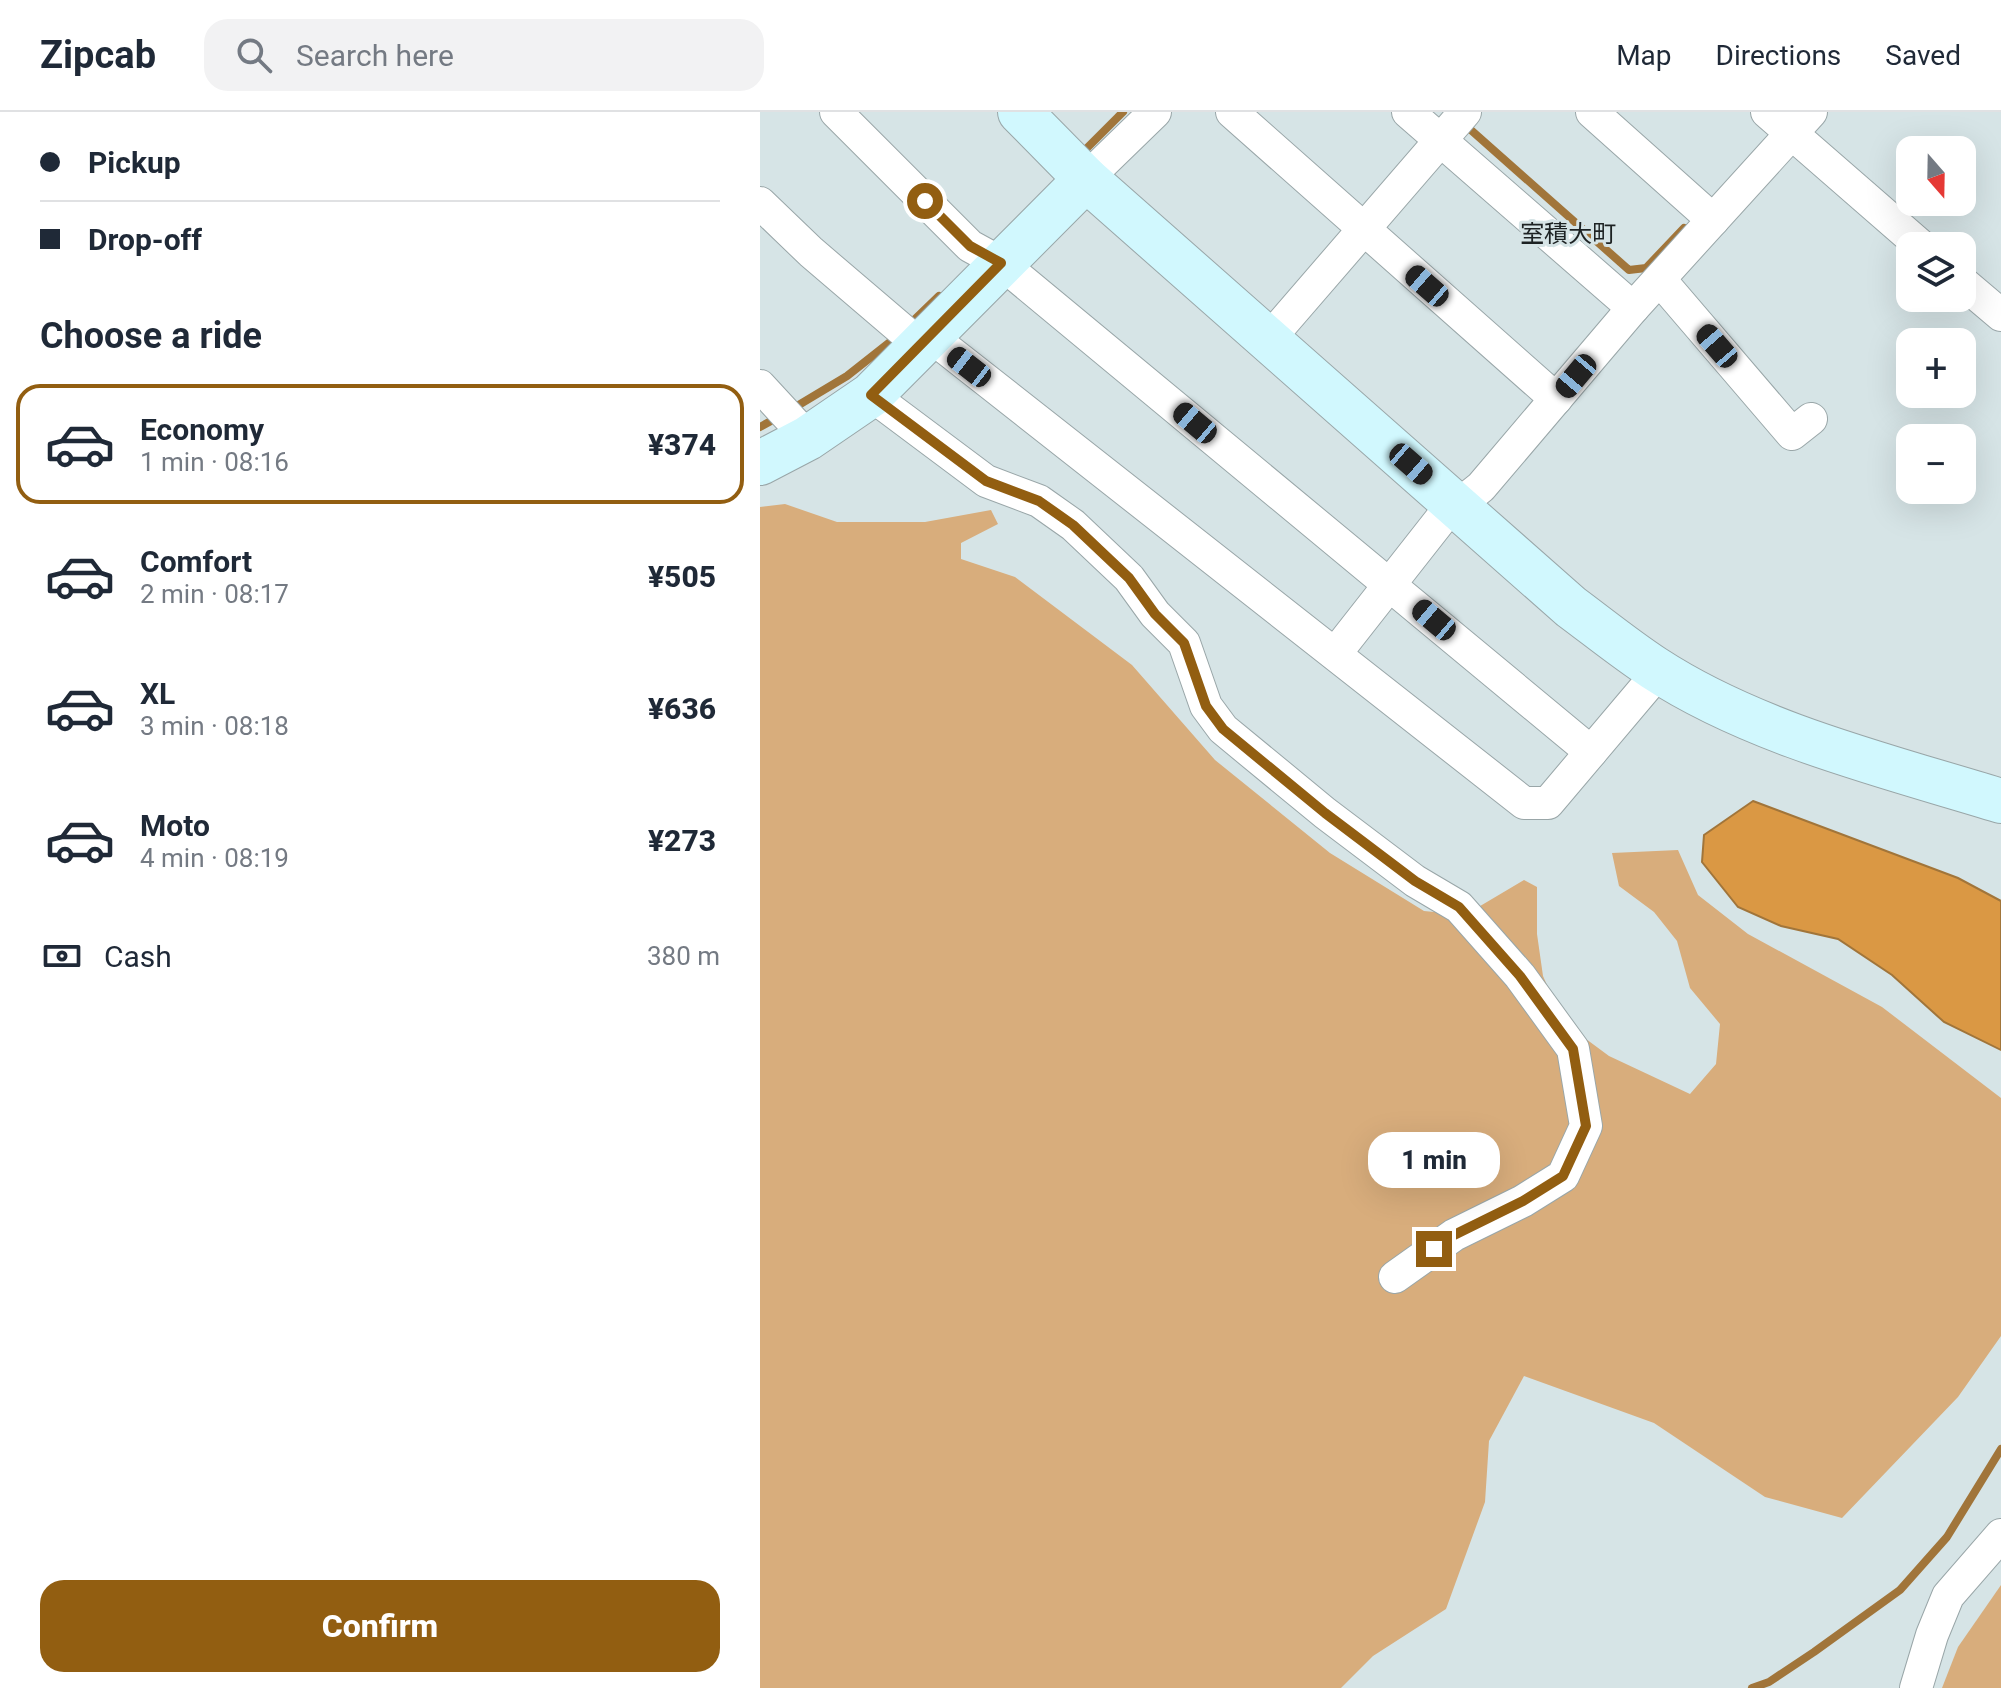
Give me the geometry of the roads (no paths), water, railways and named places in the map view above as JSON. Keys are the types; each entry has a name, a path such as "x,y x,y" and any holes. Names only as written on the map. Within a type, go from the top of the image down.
{"street":[{"path":"836,112 970,246 1001,263 1591,752"},
{"path":"1020,112 1086,179 1571,607 1655,669 1721,704 1810,742 2001,801"},
{"path":"760,463 808,438 871,395 1155,112"},
{"path":"1232,112 1556,399"},
{"path":"1408,112 1633,308"},
{"path":"1268,340 1465,112"},
{"path":"1592,112 1713,220"},
{"path":"1767,112 1802,123 1907,232"},
{"path":"1335,654 1441,519 1481,487 1633,308 1661,281 1802,123"},
{"path":"760,203 811,252 907,334 944,347 1524,803 1548,803 1646,687 1655,669"},
{"path":"1661,281 1792,434 1811,419"},
{"path":"1976,294 2001,315"},
{"path":"760,386 808,438"},
{"path":"871,395 986,481 1039,501 1073,525 1129,578 1155,614 1184,643 1206,706 1223,729 1325,813 1415,881 1459,907 1520,976 1573,1049 1586,1126 1563,1176 1523,1201 1454,1235 1395,1277"},
{"path":"1916,1688 1948,1596 2001,1535"}],"waterway":[{"path":"1079,156 1123,112"},
{"path":"1463,123 1629,270 1646,268 1684,228"},
{"path":"909,325 939,296"},
{"path":"792,409 847,376 899,335"},
{"path":"760,427 780,416"},
{"path":"1752,1688 1769,1682 1900,1590 1947,1537 2001,1449"}],"district":[{"name":"室積大町","path":"1568,234"}]}
